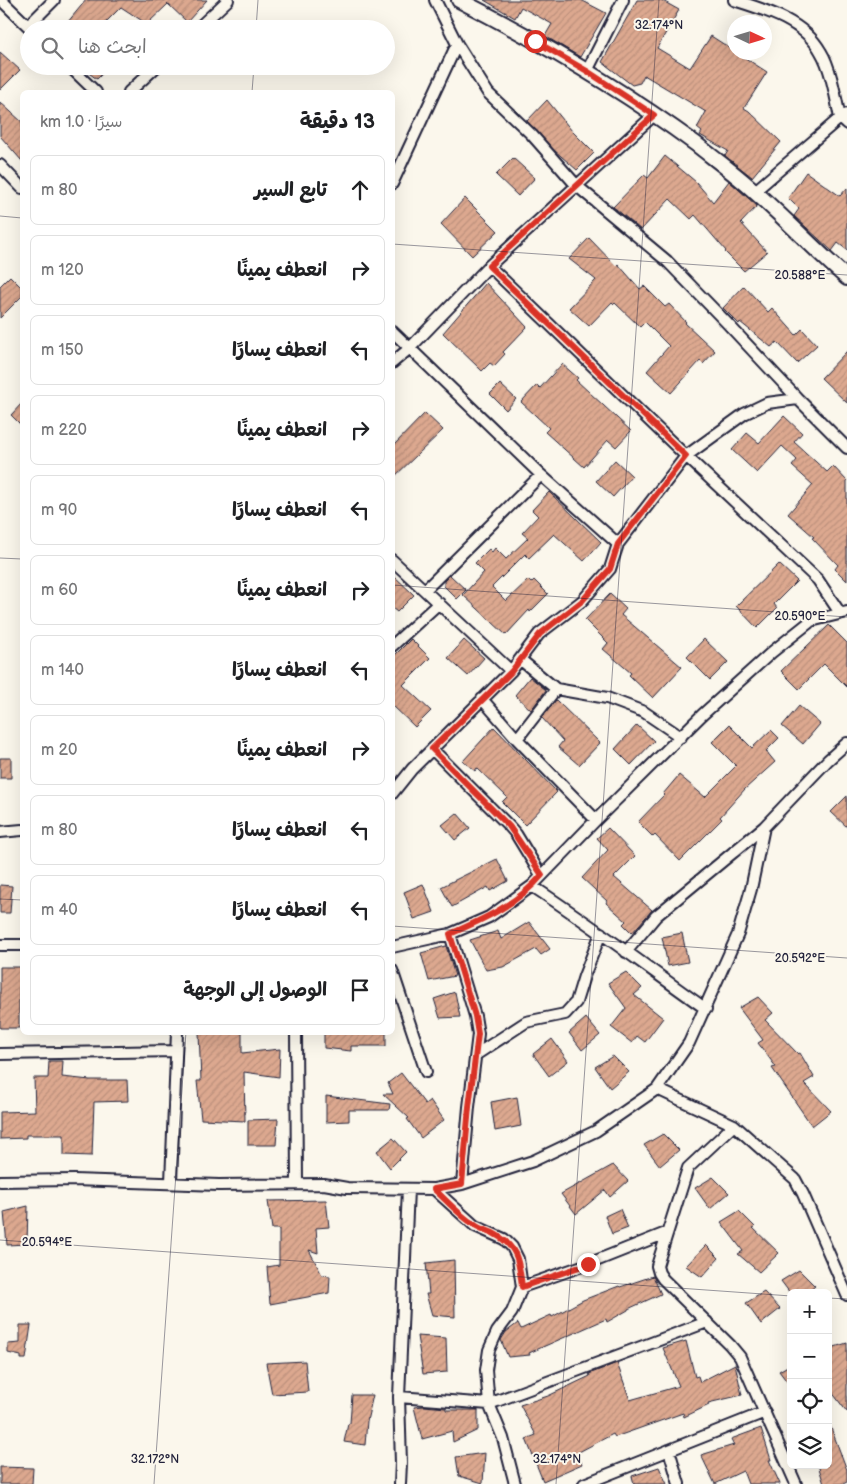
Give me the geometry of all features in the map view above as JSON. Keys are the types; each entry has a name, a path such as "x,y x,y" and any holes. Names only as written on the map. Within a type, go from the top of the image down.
{"street":[{"path":"1,0 22,20"},
{"path":"37,20 54,0"},
{"path":"207,20 228,0"},
{"path":"436,0 456,44 488,93 532,135 577,186 667,261 847,448"},
{"path":"459,0 587,71 654,115 715,159 755,191 847,278"},
{"path":"587,71 623,0"},
{"path":"734,0 792,22 811,37 822,53 845,119 755,191"},
{"path":"395,177 456,44"},
{"path":"78,75 94,90"},
{"path":"131,90 147,75"},
{"path":"395,360 410,348 489,266 654,115"},
{"path":"0,164 20,186"},
{"path":"395,946 450,934 489,917 532,886 702,715 772,652 811,621 843,613 818,580 489,266"},
{"path":"395,334 541,475 618,544"},
{"path":"395,790 412,769 511,672 540,634 582,601 610,569 618,544 686,456 744,414 767,403 798,399"},
{"path":"425,590 541,475"},
{"path":"395,563 511,672"},
{"path":"395,643 439,603"},
{"path":"521,660 556,689 608,698 644,712 681,737"},
{"path":"517,739 556,689"},
{"path":"482,699 517,739 596,820"},
{"path":"626,952 656,916 764,827 828,760 847,743"},
{"path":"432,749 509,826 542,875"},
{"path":"0,1181 74,1180 219,1185 324,1184 347,1188 434,1189 462,1184 533,1161 596,1131 657,1089 689,1043 706,1009 738,934 751,889 764,827"},
{"path":"0,832 20,830"},
{"path":"532,886 581,918 706,1009"},
{"path":"477,1054 526,1022 564,1014 576,1002 601,933"},
{"path":"450,934 475,1016 478,1034 462,1184"},
{"path":"0,946 20,946"},
{"path":"395,979 426,1072"},
{"path":"171,1182 177,1035"},
{"path":"296,1035 297,1184"},
{"path":"0,1054 176,1051"},
{"path":"657,1089 734,1126 794,1179 803,1194 847,1295"},
{"path":"734,1126 688,1168 657,1266 659,1273 740,1357 796,1484"},
{"path":"400,1484 399,1398 408,1189"},
{"path":"434,1189 475,1226 504,1239 512,1247 518,1259 522,1287 512,1312 496,1332 486,1370 489,1404 503,1438 515,1484"},
{"path":"522,1287 588,1264 666,1233"},
{"path":"399,1398 489,1404 708,1322"},
{"path":"584,1484 765,1412"},
{"path":"669,1450 679,1484"}],"building":[{"path":"86,0 207,0 189,20 185,20 168,4 151,20 141,20 121,7 108,20 69,20"},
{"path":"484,0 581,0 606,13 580,57 545,36 552,24 521,7 515,18"},
{"path":"637,0 661,0 679,10 657,48 690,68 711,36 727,46 727,60 748,60 767,72 744,108 781,142 752,177 725,156 728,151 700,135 702,132 697,128 706,112 644,75 640,83 632,85 602,62"},
{"path":"0,52 20,70 0,90"},
{"path":"91,75 101,75 97,79"},
{"path":"547,100 572,131 594,153 577,170 554,150 527,121"},
{"path":"0,102 20,120 20,159 0,136"},
{"path":"665,156 696,182 713,202 729,181 757,206 741,223 767,252 744,271 725,252 695,215 691,219 670,199 641,230 613,207 644,175 648,178"},
{"path":"513,158 535,178 518,196 496,175"},
{"path":"806,172 840,196 847,188 847,250 838,243 832,251 794,216 799,209 788,198"},
{"path":"465,198 498,231 472,256 441,224"},
{"path":"589,238 616,266 618,264 640,289 644,286 665,307 669,304 685,323 715,351 703,364 700,361 671,393 647,371 669,346 645,322 640,327 612,302 589,326 569,308 596,280 569,259"},
{"path":"10,276 20,286 20,298 0,318 0,286"},
{"path":"486,283 527,327 503,352 505,354 494,366 490,363 482,371 443,333"},
{"path":"744,286 768,312 772,308 796,335 802,329 817,345 797,363 777,342 771,347 740,322 739,324 723,308"},
{"path":"847,351 847,403 821,378"},
{"path":"562,364 578,378 576,380 631,431 616,447 608,440 584,467 545,432 549,428 521,402 537,385 540,388"},
{"path":"500,384 516,399 506,410 490,394"},
{"path":"20,405 20,424 11,415"},
{"path":"425,413 443,430 395,476 395,444"},
{"path":"784,416 802,433 794,442 827,472 833,466 847,481 847,581 835,569 838,565 812,538 814,537 788,514 813,485 792,466 797,460 782,446 757,473 732,450 747,433 759,443"},
{"path":"615,460 632,476 613,497 596,481"},
{"path":"549,492 601,542 584,561 554,534 529,558 525,554 492,587 506,601 528,580 531,583 534,580 548,594 530,612 529,610 506,635 463,595 484,572 475,563 489,549 492,552 495,548 506,559 528,538 522,533 538,516 532,510"},
{"path":"779,564 797,581 774,604 777,608 757,628 736,606"},
{"path":"450,575 466,590 457,599 444,586 444,581"},
{"path":"395,577 414,595 397,612 395,610"},
{"path":"610,594 626,609 621,615 682,667 653,698 629,675 631,673 603,649 608,643 585,620"},
{"path":"829,625 847,643 847,687 824,664 799,689 781,671"},
{"path":"411,639 430,658 403,685 431,711 415,727 395,708 395,655"},
{"path":"704,639 728,662 710,680 687,657"},
{"path":"464,640 484,658 468,676 448,658"},
{"path":"530,677 546,690 531,710 515,695"},
{"path":"556,700 600,743 579,765 558,747 563,741 542,718"},
{"path":"799,706 820,724 803,744 782,726"},
{"path":"637,725 654,741 631,765 615,749"},
{"path":"729,725 752,748 771,730 779,738 766,751 775,762 745,789 720,817 722,819 680,861 655,835 653,837 638,822 664,795 679,775 705,797 736,766 712,742"},
{"path":"494,727 557,792 525,825 502,802 507,797 477,768 475,771 463,761"},
{"path":"0,758 11,758 11,778 0,778"},
{"path":"847,796 847,827 831,812"},
{"path":"457,813 470,828 455,840 442,825"},
{"path":"608,828 635,856 614,877 652,910 632,933 623,924 626,921 582,878 608,850 597,838"},
{"path":"497,859 508,881 490,891 488,887 452,907 441,887"},
{"path":"423,884 434,912 414,919 404,892"},
{"path":"0,885 12,886 10,913 0,913"},
{"path":"529,922 550,949 541,955 536,949 503,967 486,970 470,940 498,931 501,939"},
{"path":"682,933 688,962 668,966 662,937"},
{"path":"446,946 455,976 429,981 421,953"},
{"path":"0,967 20,967 19,1028 0,1028"},
{"path":"626,972 642,988 634,995 663,1018 645,1042 637,1036 632,1043 611,1027 626,1008 608,983"},
{"path":"455,992 460,1017 440,1018 434,999"},
{"path":"758,997 773,1013 765,1020 798,1054 800,1053 814,1077 804,1083 831,1111 812,1126 772,1068 776,1067 758,1043 763,1040 739,1008"},
{"path":"586,1018 600,1035 582,1050 569,1033"},
{"path":"199,1035 242,1035 242,1053 280,1049 279,1077 244,1072 245,1121 201,1119 197,1081 201,1081"},
{"path":"324,1035 386,1035 386,1046 351,1046 351,1051 324,1048"},
{"path":"552,1039 568,1061 549,1076 533,1054"},
{"path":"613,1056 629,1072 610,1088 595,1067"},
{"path":"49,1061 63,1061 62,1077 90,1080 127,1080 128,1101 94,1102 92,1156 64,1155 64,1135 26,1135 26,1138 0,1139 0,1112 35,1111 34,1078 48,1078"},
{"path":"401,1073 425,1104 430,1100 444,1120 421,1138 407,1119 409,1118 383,1094 393,1094 388,1083"},
{"path":"326,1096 390,1104 389,1110 349,1110 349,1121 326,1122"},
{"path":"517,1097 521,1126 495,1131 491,1102"},
{"path":"278,1119 276,1145 248,1145 248,1120"},
{"path":"663,1134 679,1150 660,1166 644,1145"},
{"path":"393,1138 406,1152 390,1168 377,1151"},
{"path":"613,1165 628,1181 610,1197 605,1190 576,1214 561,1194"},
{"path":"713,1177 729,1193 710,1209 695,1188"},
{"path":"326,1200 329,1227 316,1228 318,1253 309,1250 322,1275 330,1276 329,1293 270,1304 267,1267 279,1265 279,1229 272,1229 268,1201"},
{"path":"28,1206 27,1244 7,1245 4,1212"},
{"path":"620,1209 628,1228 612,1234 605,1216"},
{"path":"739,1211 755,1227 753,1228 779,1253 759,1272 738,1254 743,1251 721,1222"},
{"path":"706,1245 719,1258 702,1277 686,1266"},
{"path":"454,1260 455,1317 432,1315 426,1294 429,1294 426,1263"},
{"path":"799,1270 815,1286 812,1289 787,1289 781,1281"},
{"path":"653,1276 661,1294 628,1309 607,1322 606,1319 529,1353 530,1355 508,1357 501,1340 506,1332 518,1323 521,1329 551,1315 552,1317 583,1300 619,1286"},
{"path":"764,1292 780,1309 761,1324 746,1303"},
{"path":"20,1325 31,1325 26,1359 21,1359 21,1356 8,1353 8,1344 20,1343"},
{"path":"417,1336 446,1338 447,1372 423,1374"},
{"path":"686,1341 695,1377 698,1376 700,1382 735,1364 742,1395 708,1403 709,1405 684,1417 683,1413 615,1437 613,1434 577,1453 582,1464 543,1481 526,1439 536,1435 520,1405 548,1396 590,1376 589,1374 617,1363 630,1400 679,1386 663,1348"},
{"path":"847,1343 847,1412 832,1392 832,1348"},
{"path":"305,1361 308,1392 272,1394 266,1363"},
{"path":"787,1366 787,1382 779,1371"},
{"path":"352,1395 373,1395 367,1421 365,1445 344,1442 348,1424 350,1423"},
{"path":"414,1407 446,1408 446,1410 478,1410 478,1430 453,1442 452,1431 422,1439"},
{"path":"761,1428 771,1460 769,1460 780,1484 748,1484 743,1471 715,1484 701,1455 734,1445 731,1439"},
{"path":"832,1431 847,1470 847,1482 843,1484 824,1484 819,1469 832,1469"},
{"path":"485,1453 483,1483 459,1476 456,1457"},
{"path":"0,1467 33,1468 32,1484 0,1484"},
{"path":"659,1467 667,1484 634,1484 632,1476"}],"route":[{"path":"535,41 587,71 654,115 489,266 686,456 618,544 610,569 582,601 540,634 511,672 432,749 516,834 542,875 532,886 489,917 450,934 475,1016 478,1034 477,1054 469,1107 462,1184 434,1189 475,1226 492,1232 504,1239 512,1247 518,1259 522,1287 588,1264"}]}
